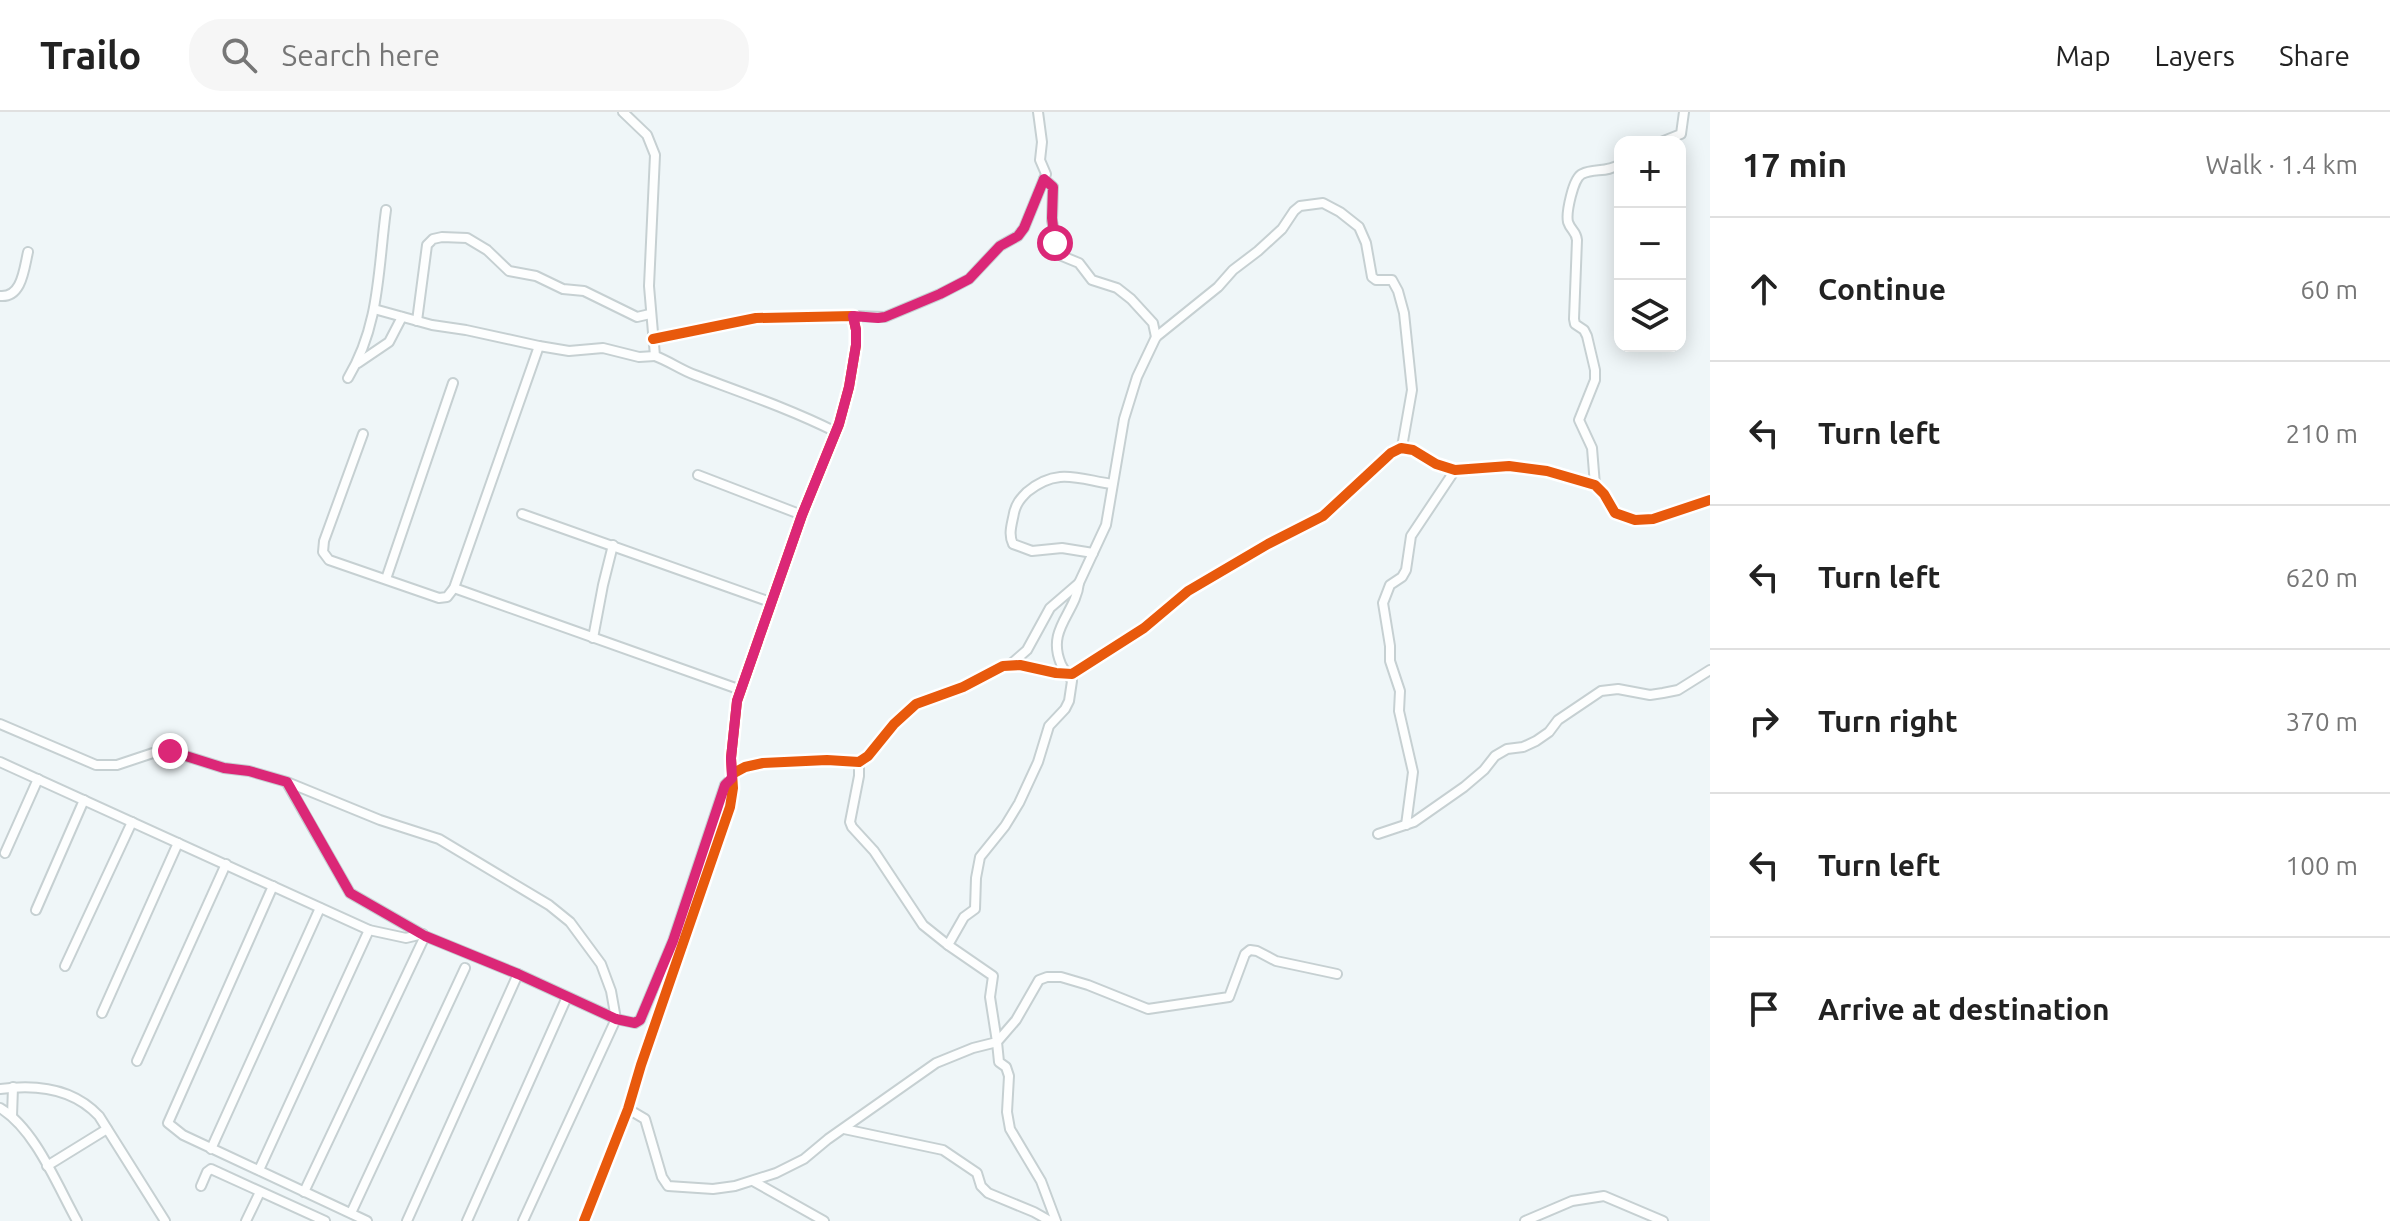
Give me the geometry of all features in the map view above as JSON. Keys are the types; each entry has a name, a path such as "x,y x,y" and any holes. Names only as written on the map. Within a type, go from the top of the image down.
{"street":[{"path":"623,112 647,135 655,155 649,246 650,314 655,356"},
{"path":"653,339 756,318 885,317 969,279 1000,246 1018,236 1024,228 1044,179 1038,112"},
{"path":"1676,136 1681,134 1684,112"},
{"path":"1595,485 1592,448 1579,420 1595,380 1595,370 1587,336 1574,319 1577,240 1568,215 1574,181 1578,176 1614,167"},
{"path":"1044,179 1053,187 1052,221 1062,256 1079,263 1090,278 1117,288 1131,299 1153,323 1156,337"},
{"path":"948,945 964,917 975,909 980,857 1019,803 1038,762 1049,726 1069,701 1073,684 1061,664 1058,630 1106,525 1124,419 1137,377 1156,337 1258,251 1282,229 1297,208 1323,203 1350,219 1362,232 1372,277 1392,280 1398,291 1404,313 1412,396 1402,447"},
{"path":"348,378 367,343 386,210"},
{"path":"417,321 427,245 433,239 451,236 467,238 487,250 509,271 536,276 563,289 584,291 637,317 650,314"},
{"path":"0,296 15,294 28,252"},
{"path":"374,309 539,346 569,351 603,348 639,357 655,356 692,374 809,418 836,432"},
{"path":"584,1221 628,1109 725,823 732,796 735,720 741,690 802,515 836,432 849,387 856,345 853,316"},
{"path":"358,363 389,342 402,317"},
{"path":"363,434 324,541 323,552 329,560 439,598 447,597 454,588 539,346"},
{"path":"386,579 453,383"},
{"path":"287,782 350,893 424,935 616,1019 635,1023 640,1020 673,941 725,785 732,776 745,767 763,763 859,762 916,704 963,687 1003,666 1011,664 1069,675 1144,628 1188,591 1323,516 1391,453 1402,447 1455,470 1530,468 1595,485 1615,513 1635,520 1653,519 1710,500"},
{"path":"1406,825 1413,772 1399,711 1400,691 1390,661 1384,595 1406,570 1411,536 1455,470"},
{"path":"698,475 802,515"},
{"path":"1093,553 1062,548 1032,551 1013,544 1010,538 1016,506 1020,498 1046,479 1065,476 1112,484"},
{"path":"522,514 773,603"},
{"path":"593,638 613,545"},
{"path":"1011,664 1027,650 1050,608 1079,583"},
{"path":"454,588 741,690"},
{"path":"1378,834 1414,822 1464,787 1495,756 1507,749 1536,741 1549,732 1558,720 1601,691 1618,689 1650,695 1663,693 1678,690 1710,670"},
{"path":"2,723 96,765 117,765 156,752 170,751 224,768 249,771 287,782 380,820 439,839 549,905 570,922 601,964 611,991 616,1019 523,1221"},
{"path":"0,762 369,930 406,938 424,935"},
{"path":"859,762 851,824 874,851 923,925 993,976 990,997 999,1062 1006,1067 1009,1076 1007,1112 1010,1129 1041,1181 1056,1221"},
{"path":"5,853 38,779"},
{"path":"36,910 84,800"},
{"path":"65,966 132,822"},
{"path":"102,1013 178,843"},
{"path":"137,1061 226,864"},
{"path":"273,886 167,1120 176,1131 211,1149 367,1221"},
{"path":"211,1149 320,908"},
{"path":"259,1170 369,930"},
{"path":"304,1192 424,935"},
{"path":"628,1109 645,1119 662,1177 668,1186 713,1189 735,1186 776,1173 804,1159 936,1063 963,1051 997,1042 1016,1020 1039,980 1047,977 1061,977 1100,988 1148,1009 1229,997 1245,954 1250,950 1276,961 1337,974"},
{"path":"351,1213 465,968"},
{"path":"407,1221 518,974"},
{"path":"467,1221 567,997"},
{"path":"12,1116 13,1087"},
{"path":"0,1089 44,1088 68,1095 91,1108 165,1221"},
{"path":"0,1108 12,1116 34,1142 77,1221"},
{"path":"47,1166 107,1129"},
{"path":"843,1129 943,1150 977,1173 981,1186 988,1193 1050,1221"},
{"path":"201,1186 211,1169 306,1217 325,1221"},
{"path":"753,1181 824,1221"},
{"path":"246,1221 260,1192"},
{"path":"1525,1221 1572,1201 1604,1196 1663,1221"}],"cycle path":[{"path":"584,1221 628,1109 730,807 737,701 802,515 839,424 849,387 856,330 853,316 756,318 653,339"},
{"path":"732,774 763,763 859,762 916,704 963,687 1003,666 1020,665 1072,674 1144,628 1188,591 1323,516 1391,453 1401,448 1413,450 1436,464 1455,470 1509,466 1547,471 1595,485 1615,513 1635,520 1653,519 1710,500"}],"route":[{"path":"170,751 224,768 249,771 287,782 350,893 425,936 616,1019 635,1023 640,1020 673,941 725,785 732,778 737,701 802,515 839,424 856,345 853,316 885,317 969,279 1000,246 1018,236 1024,228 1044,179 1053,187 1055,243"}]}
